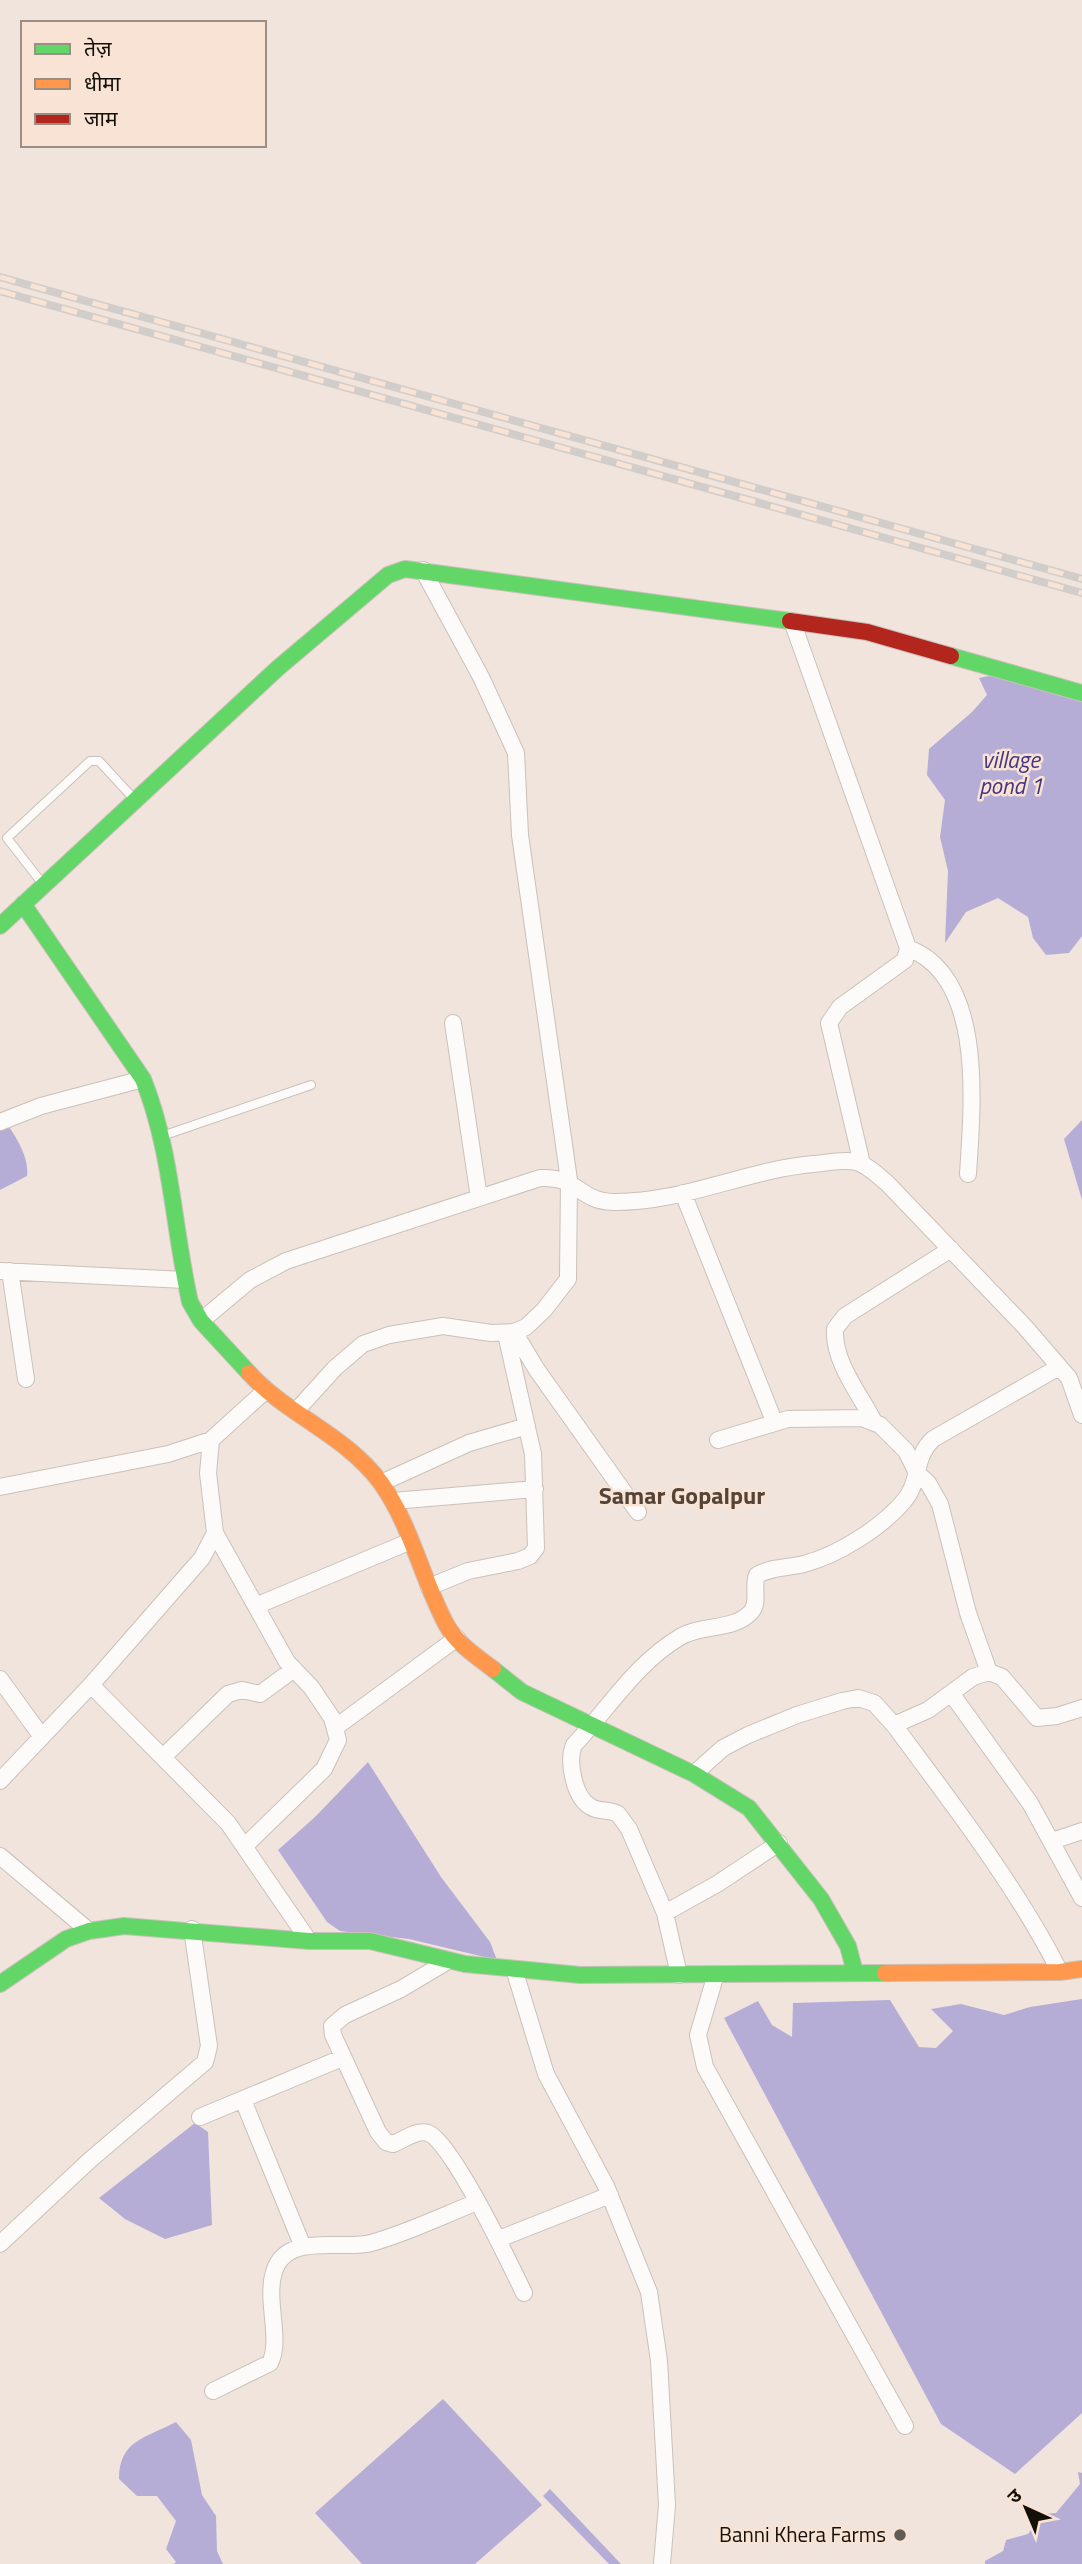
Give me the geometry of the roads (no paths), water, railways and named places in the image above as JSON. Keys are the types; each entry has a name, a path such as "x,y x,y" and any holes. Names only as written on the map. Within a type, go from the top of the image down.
{"street":[{"path":"0,926 135,800 372,587 388,575 405,569 867,632 1082,693"},
{"path":"296,1411 350,1353 372,1339 443,1325 510,1333 526,1327 544,1310 568,1279 569,1181 520,835 520,783 516,753 481,677 423,570"},
{"path":"792,621 908,948 905,960 840,1007 829,1023 862,1164"},
{"path":"23,904 143,1079 163,1136 190,1302 201,1321 265,1391 348,1448 381,1483 411,1541 446,1626 457,1638 504,1681 694,1774 729,1793 749,1808 779,1843 835,1921 848,1946 855,1972"},
{"path":"908,948 934,961 943,972 959,1007 973,1080 968,1174"},
{"path":"453,1023 478,1198"},
{"path":"0,1122 41,1106 143,1079"},
{"path":"201,1321 269,1268 345,1240 540,1178 569,1181 583,1194 612,1202 683,1193 804,1165 846,1161 862,1164 887,1183 1070,1373 1082,1415"},
{"path":"683,1193 774,1421"},
{"path":"951,1249 845,1316 835,1329 836,1349 873,1420 906,1451 917,1473 933,1490 946,1519 968,1613 989,1672"},
{"path":"26,1379 5,1271 185,1280"},
{"path":"429,1587 468,1572 530,1556 537,1541 533,1454 510,1333"},
{"path":"510,1333 638,1512"},
{"path":"679,1975 665,1913 622,1818 610,1810 592,1808 584,1800 574,1778 571,1754 604,1707 628,1681 681,1636 731,1623 750,1613 754,1607 754,1582 757,1575 825,1556 872,1528 905,1500 917,1473 919,1455 933,1439 1070,1373"},
{"path":"0,1487 167,1454 211,1440 265,1391"},
{"path":"718,1440 774,1421 873,1420"},
{"path":"381,1483 459,1447 527,1426"},
{"path":"211,1440 208,1473 215,1533 258,1605 275,1642 311,1687 336,1727 338,1740 324,1769 246,1845"},
{"path":"393,1502 535,1489"},
{"path":"0,1781 91,1685 202,1558 215,1533"},
{"path":"258,1605 411,1541"},
{"path":"336,1727 457,1638"},
{"path":"163,1757 228,1694 242,1689 260,1694 294,1669"},
{"path":"894,1725 928,1710 973,1677 989,1672 1002,1677 1037,1718 1082,1709"},
{"path":"0,1679 42,1737"},
{"path":"91,1685 246,1845 309,1941"},
{"path":"951,1693 1007,1768 1052,1841 1082,1898"},
{"path":"694,1774 723,1748 797,1714 858,1698 874,1703 894,1725 1000,1871 1043,1938 1060,1972"},
{"path":"1052,1841 1082,1831"},
{"path":"665,1913 717,1884 779,1843"},
{"path":"3,1865 89,1931"},
{"path":"0,1984 66,1938 89,1931 124,1926 192,1929 309,1941 370,1941 448,1961 580,1975 1060,1972 1082,1969"},
{"path":"0,2244 90,2160 205,2062 209,2046 192,1929"},
{"path":"448,1961 335,2022 332,2035 378,2133 386,2142 393,2144 416,2133 431,2133 445,2148 499,2239 524,2293"},
{"path":"514,1969 546,2074 610,2195 638,2260 653,2308 667,2505 662,2564"},
{"path":"716,1974 698,2035 705,2067 905,2426"},
{"path":"200,2117 342,2058"},
{"path":"243,2100 303,2247"},
{"path":"499,2239 610,2195"},
{"path":"213,2390 270,2363 274,2356 271,2318 274,2271 281,2260 303,2247 326,2243 366,2244 477,2202"}],"lane":[{"path":"44,885 9,843 10,833 94,760 135,800"},
{"path":"163,1136 311,1085"}],"water":[{"name":"village pond 1","path":"998,674 1082,694 1082,936 1069,953 1046,955 1033,938 1028,917 998,898 966,912 945,943 948,871 940,837 945,800 927,775 929,749 972,712 987,695 979,678"},
{"path":"0,1112 26,1159 27,1176 0,1190"},
{"path":"1082,1120 1082,1200 1064,1139"},
{"path":"368,1762 441,1877 490,1942 497,1960 409,1939 340,1931 327,1922 278,1850 315,1817"},
{"path":"1082,1999 1082,2413 1015,2474 941,2424 724,2018 758,2001 772,2025 792,2037 793,2003 890,2000 919,2047 936,2048 953,2031 931,2009 961,2004 1004,2015 1030,2007"},
{"path":"195,2123 208,2132 212,2225 165,2239 125,2219 99,2198"},
{"path":"443,2399 542,2505 475,2564 362,2564 315,2513"},
{"path":"176,2422 191,2440 202,2495 216,2516 217,2551 223,2564 174,2564 176,2562 166,2549 176,2521 157,2496 137,2496 119,2479 120,2466 129,2448"},
{"path":"1078,2472 1082,2473 1082,2564 985,2564 985,2561 1003,2551 1006,2540 1028,2534 1042,2514 1056,2513 1080,2484"},
{"path":"550,2489 621,2564 609,2564 543,2496"}],"railway":[{"path":"0,277 1082,579"},
{"path":"0,291 1082,593"}],"place":[{"name":"Banni Khera Farms","path":"900,2535"}],"district":[{"name":"Samar Gopalpur","path":"682,1496"}]}
